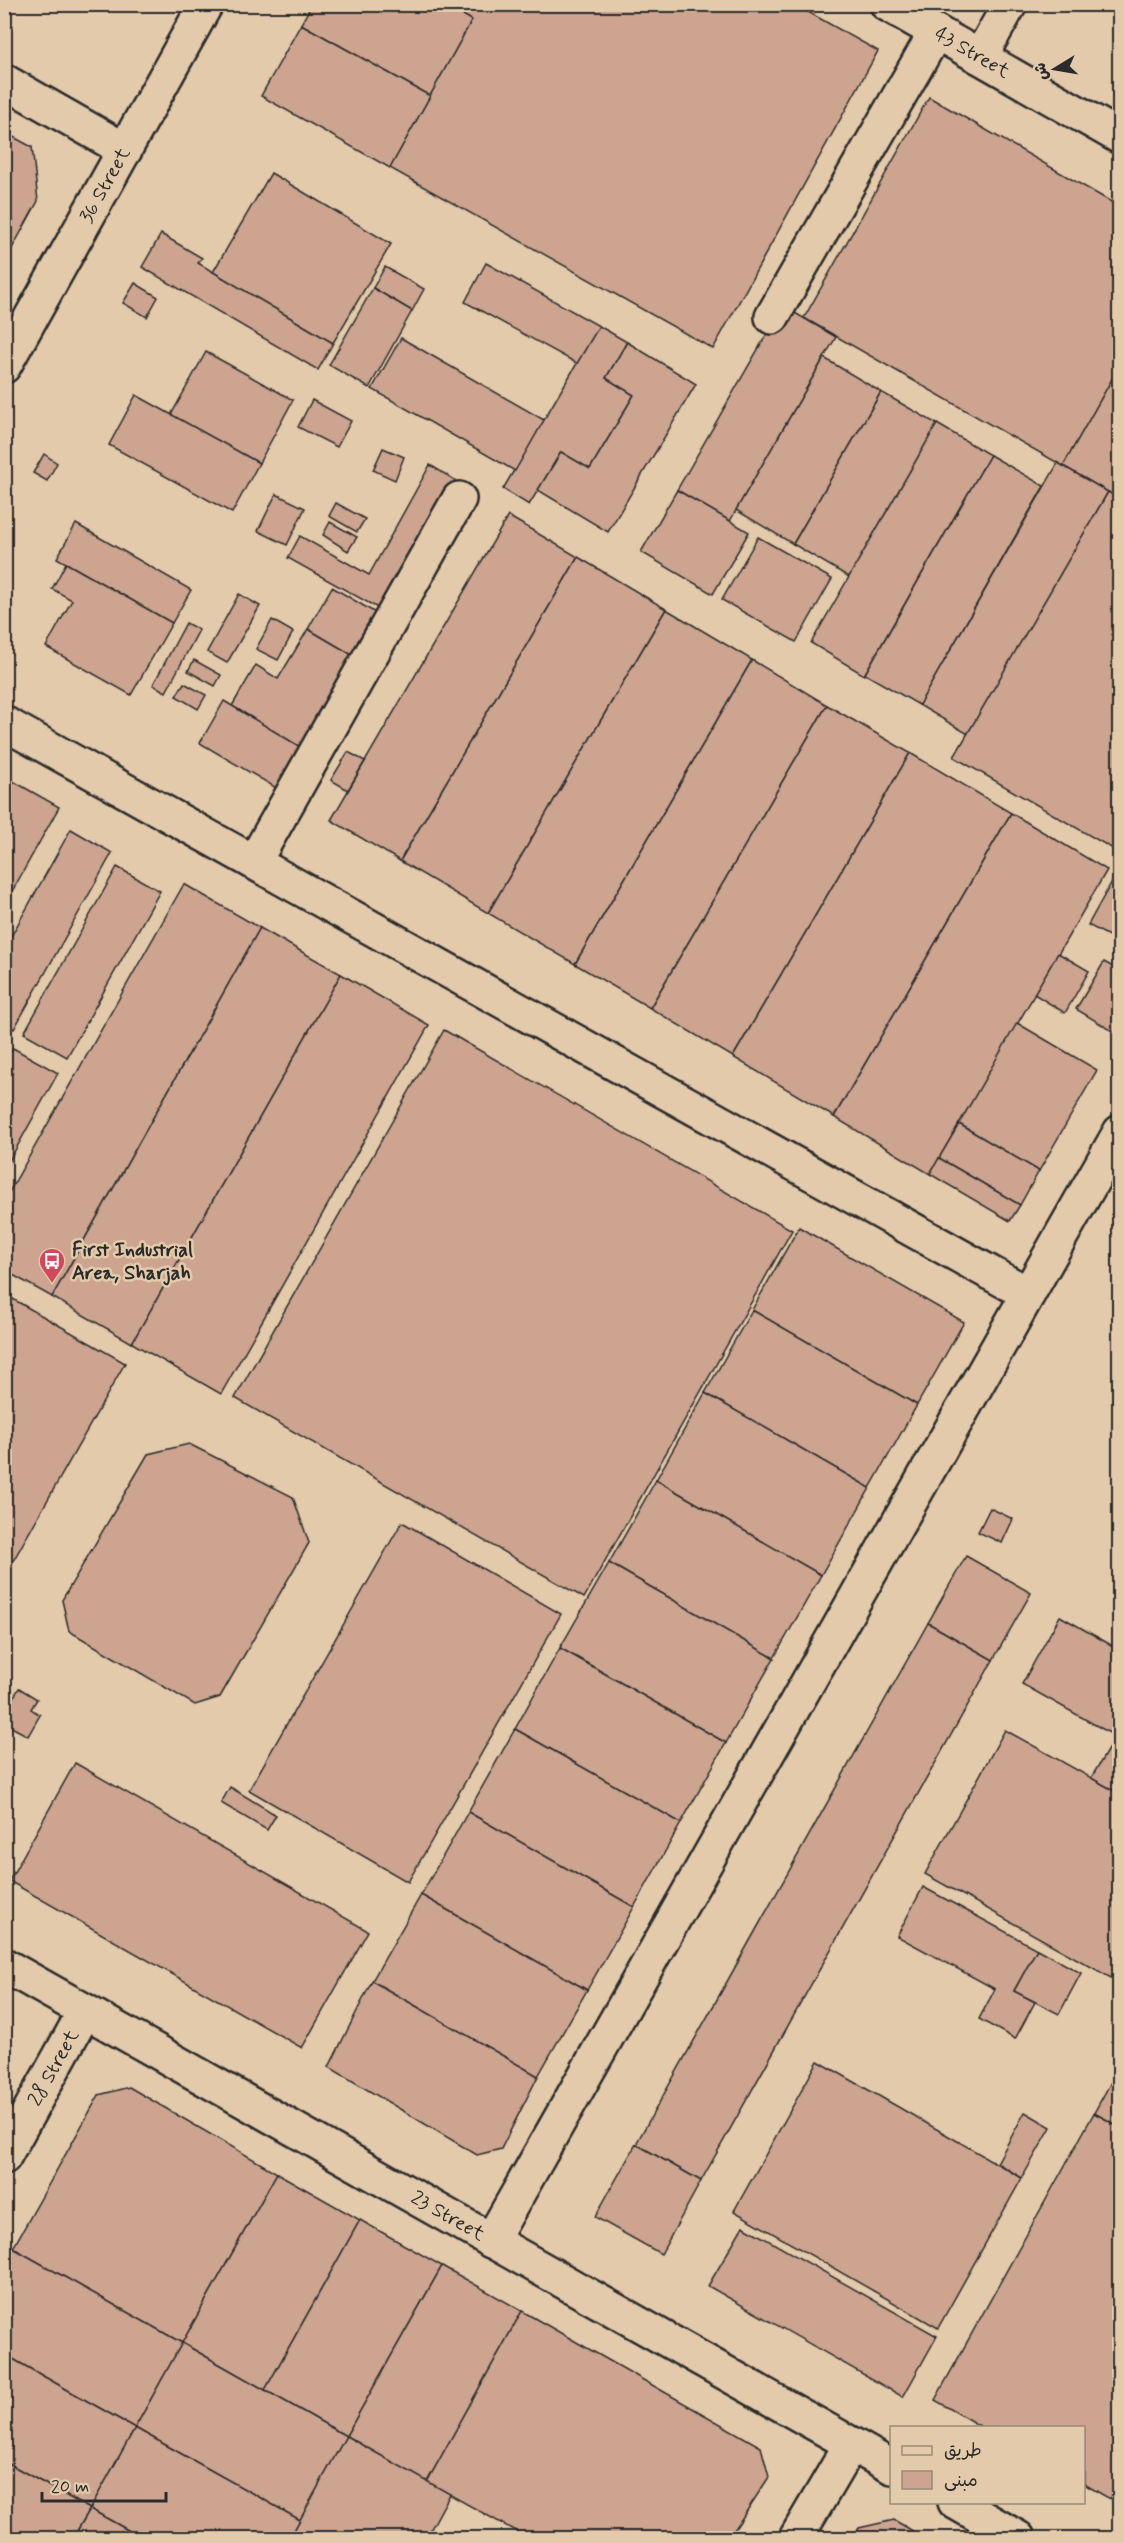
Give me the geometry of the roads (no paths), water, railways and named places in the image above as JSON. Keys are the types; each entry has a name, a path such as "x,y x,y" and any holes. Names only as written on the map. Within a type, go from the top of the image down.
{"street":[{"name":"36 Street","path":"4,366 206,4"},
{"name":"43 Street","path":"887,4 1119,137"},
{"path":"980,57 1010,4"},
{"path":"772,317 936,32"},
{"path":"4,81 125,150"},
{"path":"254,862 459,499"},
{"path":"4,723 1028,1294"},
{"path":"491,2241 1028,1294 1116,1147"},
{"name":"23 Street","path":"4,1965 890,2466"},
{"name":"28 Street","path":"4,2157 85,2012"},
{"path":"796,2538 851,2444"},
{"path":"958,2504 1018,2538"}],"place":[{"name":"First Industrial Area, Sharjah","path":"52,1284"}]}
